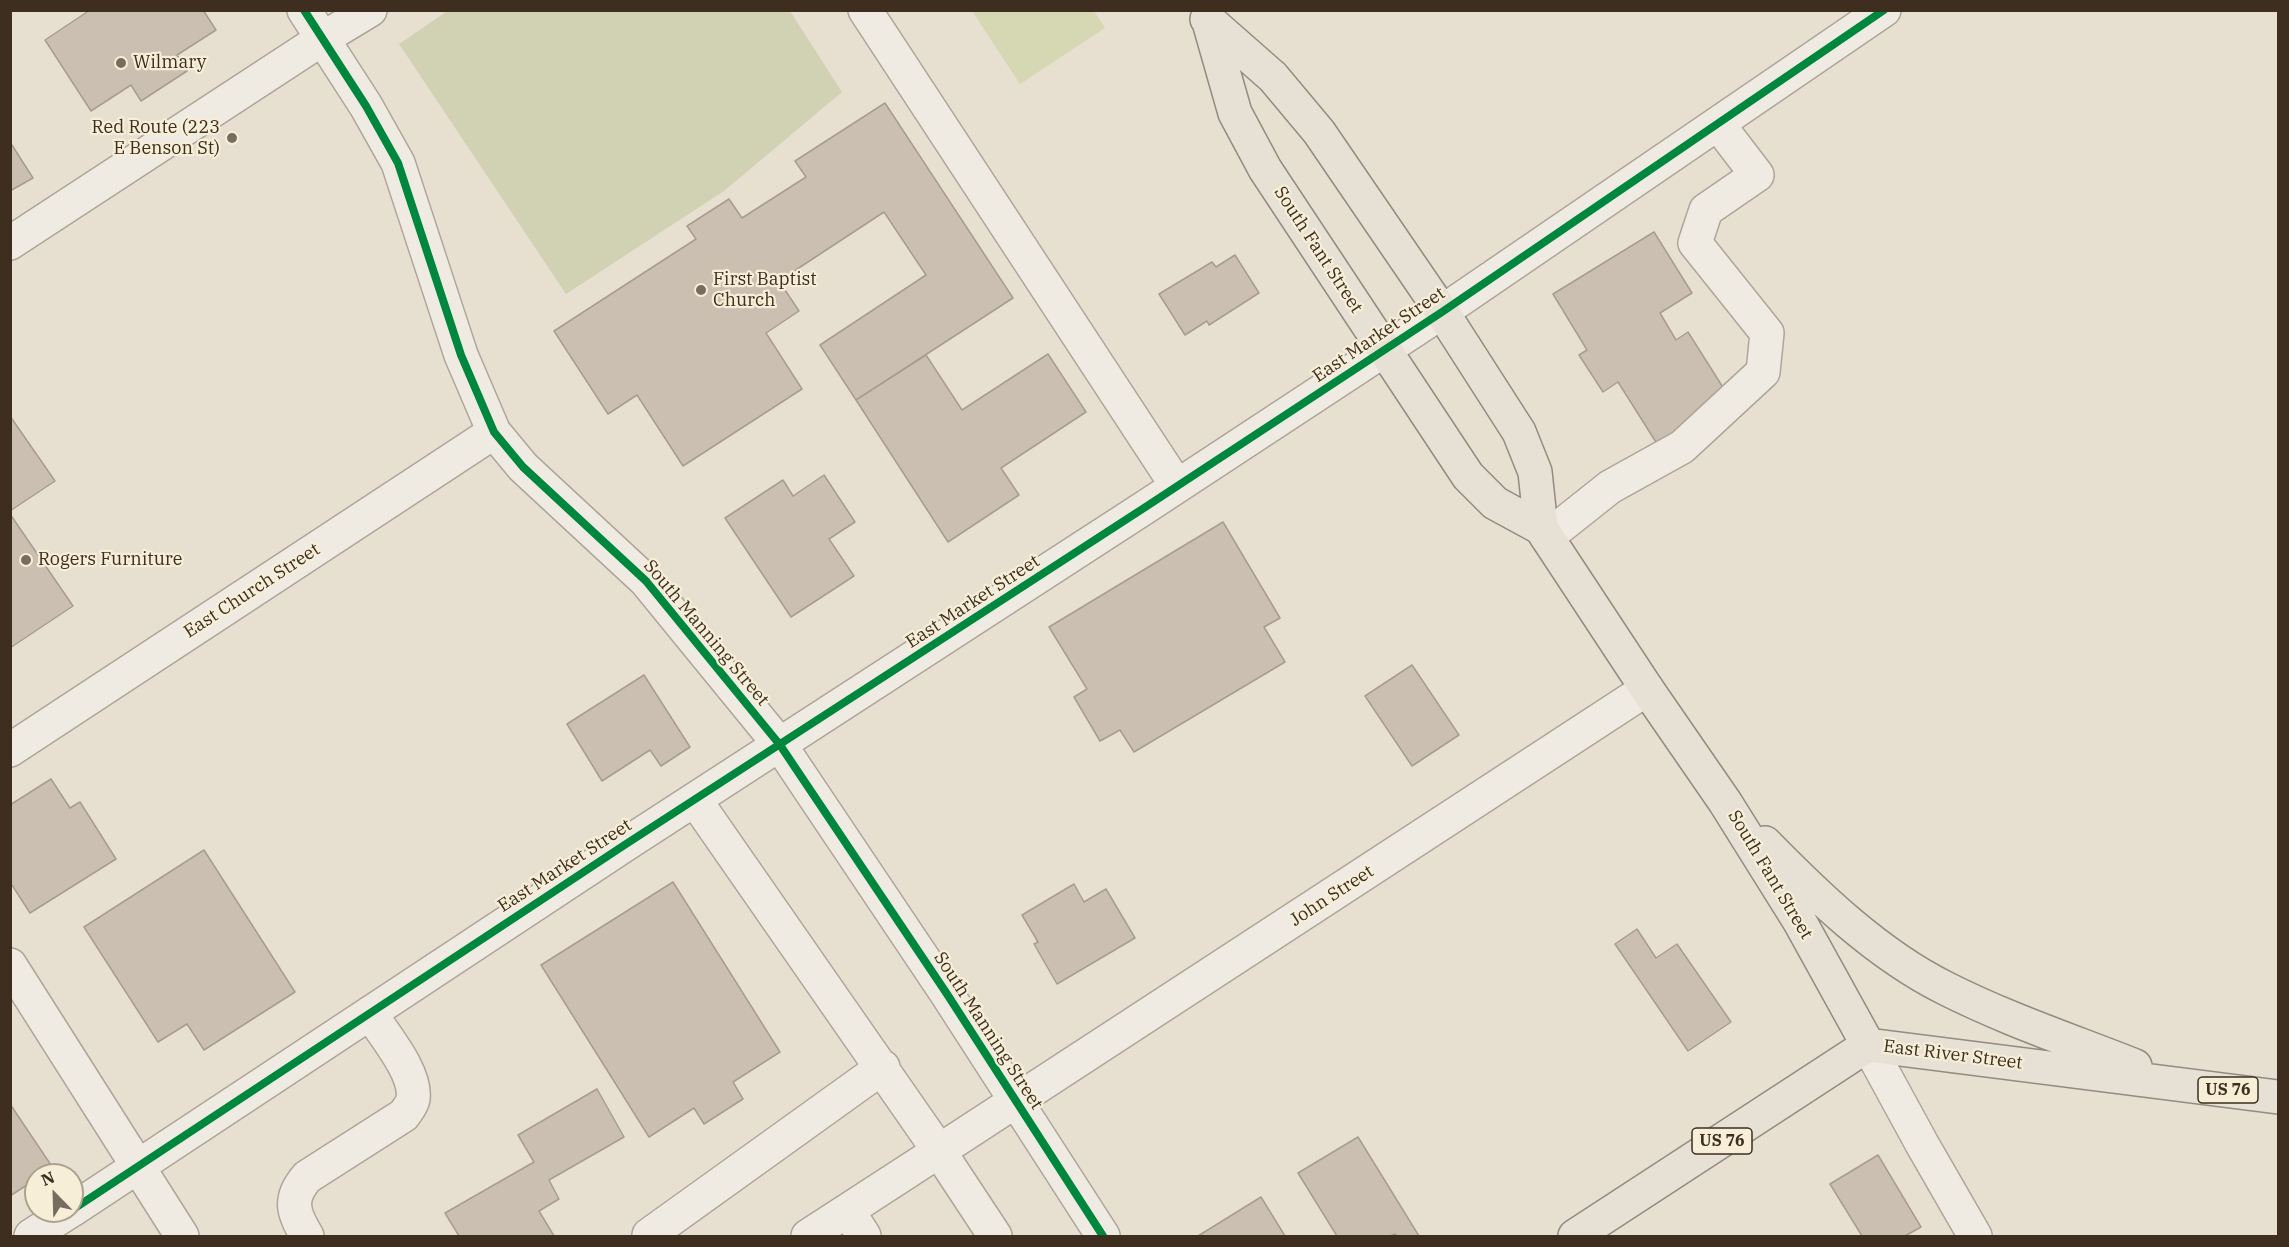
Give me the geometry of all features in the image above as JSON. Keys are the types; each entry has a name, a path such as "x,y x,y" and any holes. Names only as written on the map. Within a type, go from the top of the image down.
{"main road":[{"name":"South Fant Street","path":"1211,14 1273,77 1319,132 1442,312 1519,432 1535,472 1544,533"},
{"name":"South Fant Street","path":"1211,14 1235,113 1265,169 1467,476 1496,503 1544,533 1725,802 1800,922 1869,1045"},
{"path":"1725,802 1793,871 1892,956 1944,988 2178,1083"},
{"name":"East River Street","path":"1575,1236 1869,1045 2278,1097"}],"street":[{"name":"South Manning Street","path":"304,10 366,106 398,163 461,356 494,432 523,467 646,580 780,745 940,984 1103,1236"},
{"path":"10,243 370,10"},
{"path":"865,10 1177,486"},
{"name":"East Market Street","path":"84,1201 1442,312 1884,10"},
{"path":"1544,533 1610,487 1682,447 1763,372 1767,333 1695,243 1706,210 1757,175 1718,124"},
{"name":"East Church Street","path":"10,750 494,432"},
{"name":"John Street","path":"808,1236 856,1224 939,1151 1647,689"},
{"path":"695,800 883,1067 996,1236"},
{"path":"10,965 182,1236"},
{"path":"307,1236 295,1213 294,1200 298,1188 307,1177 404,1115 413,1102 413,1086 407,1071 370,1013"},
{"name":"South Fant Street","path":"1869,1045 1975,1236"},
{"path":"650,1236 883,1067"},
{"name":"East Market Street","path":"32,1236 52,1223"}],"green space":[{"path":"449,10 790,11 842,92 724,191 566,294 399,44"},
{"path":"972,11 1094,11 1105,28 1020,84"}],"building":[{"name":"Wilmary","path":"90,10 203,10 216,30 177,55 187,71 141,101 131,85 91,111 45,40"},
{"name":"First Baptist Church","path":"885,103 1013,298 856,400 820,345 926,275 884,212 779,281 799,311 766,333 802,389 683,466 637,395 608,414 554,331 696,239 687,226 729,199 742,218 806,177 795,161"},
{"path":"10,142 33,178 10,191"},
{"path":"1654,232 1692,293 1660,313 1676,340 1688,332 1724,389 1659,447 1618,382 1603,392 1579,355 1587,350 1553,294"},
{"path":"1235,255 1259,293 1209,325 1207,321 1185,335 1159,294 1212,262 1216,267"},
{"path":"1048,354 1086,412 1001,468 1019,495 948,542 856,400 926,355 962,410"},
{"name":"Rogers Furniture","path":"10,416 55,481 10,511"},
{"path":"824,475 855,522 829,539 854,576 791,617 725,518 783,480 793,496"},
{"name":"Rogers Furniture","path":"10,514 73,606 10,648"},
{"path":"1223,522 1280,618 1264,627 1285,662 1134,752 1120,730 1100,741 1074,697 1087,689 1049,627"},
{"path":"1412,665 1459,735 1412,766 1365,696"},
{"path":"644,675 690,747 661,766 650,750 602,781 567,724"},
{"path":"51,779 70,808 80,802 116,859 30,913 10,882 10,805"},
{"path":"204,850 295,992 204,1050 187,1024 158,1042 84,927"},
{"path":"673,882 780,1052 733,1082 743,1099 704,1124 694,1108 649,1137 541,965"},
{"path":"1074,884 1084,902 1106,889 1135,938 1057,984 1034,944 1038,942 1022,915"},
{"path":"1637,929 1656,958 1677,944 1731,1022 1688,1051 1615,944"},
{"path":"597,1089 624,1137 549,1180 559,1199 539,1211 554,1236 459,1236 445,1213 534,1162 518,1135"},
{"path":"10,1104 50,1163 24,1163 24,1187 10,1196"},
{"path":"1358,1137 1419,1236 1397,1236 1395,1234 1390,1236 1337,1236 1298,1173"},
{"path":"1878,1155 1921,1227 1905,1236 1862,1236 1830,1184"},
{"path":"1261,1197 1285,1236 1198,1236"}],"cycle path":[{"path":"304,10 366,106 398,163 461,355 494,432 523,467 646,581 780,745 947,994 1103,1236"},
{"path":"84,1202 626,844 1442,312 1884,10"}],"place":[{"name":"Wilmary","path":"121,63"},
{"name":"Red Route (223 E Benson St)","path":"232,138"},
{"name":"First Baptist Church","path":"701,290"},
{"name":"Rogers Furniture","path":"26,560"}]}
